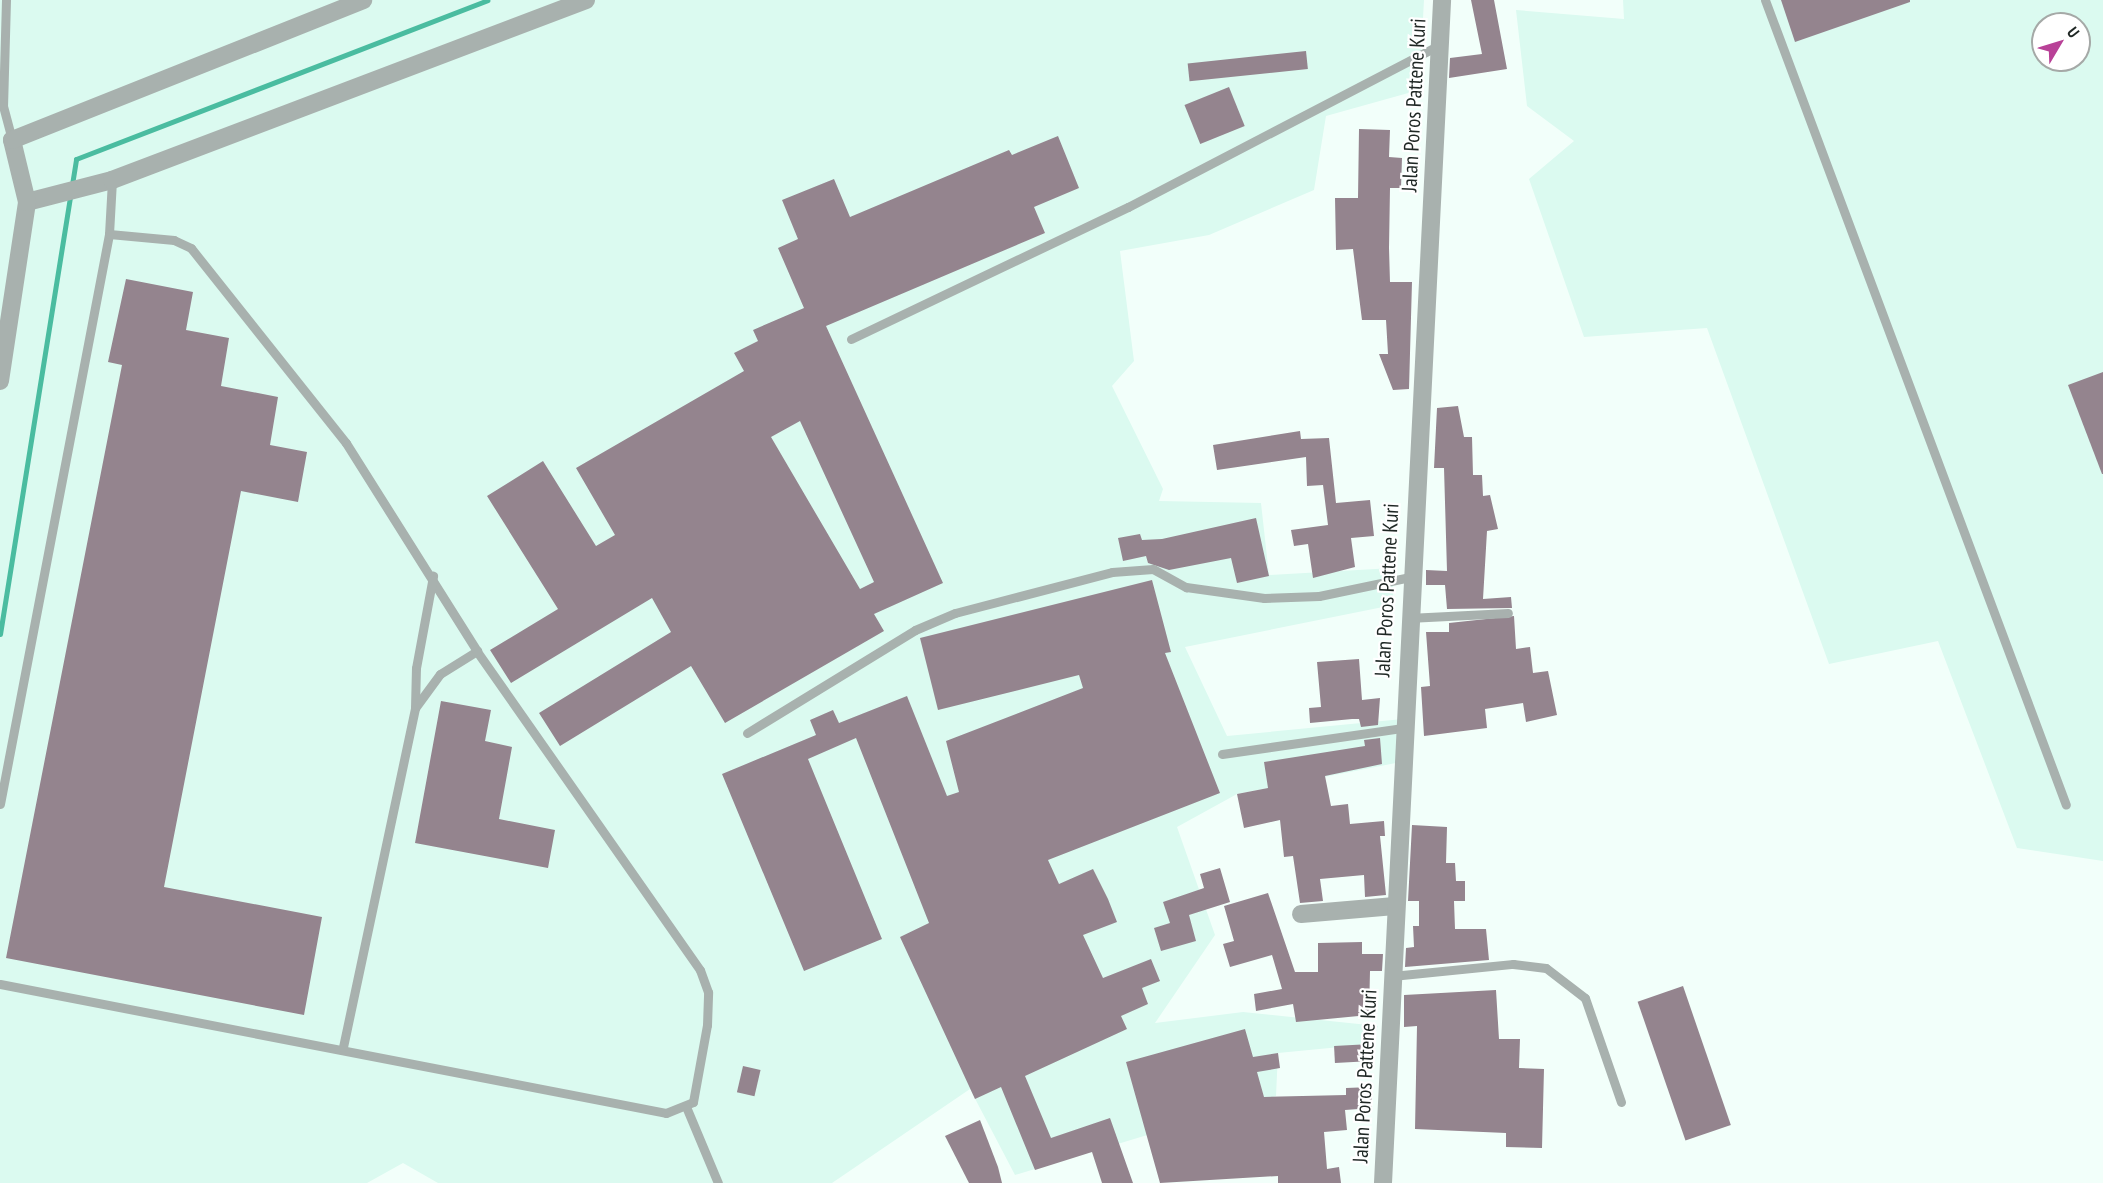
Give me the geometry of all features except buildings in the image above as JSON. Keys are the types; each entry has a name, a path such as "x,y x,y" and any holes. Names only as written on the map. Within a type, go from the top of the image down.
{"street":[{"path":"0,381 27,202 12,140 363,0"},
{"path":"27,202 62,197 112,180 586,0"},
{"name":"Jalan Poros Pattene Kuri","path":"1383,1183 1410,577 1442,0"},
{"path":"1301,914 1395,906"}],"lane":[{"path":"6,0 2,106 12,140"},
{"path":"1765,0 2066,805"},
{"path":"851,339 1128,207 1439,45"},
{"path":"0,804 110,234 112,180"},
{"path":"0,984 343,1047 666,1113 687,1109 694,1098 708,1017 705,980 477,651 433,576 346,443 191,248 174,240 110,234"},
{"path":"747,733 915,630 955,613 1112,572 1153,569 1186,587 1264,598 1319,596 1410,577"},
{"path":"343,1047 415,708 416,668 433,576"},
{"path":"1408,618 1508,613"},
{"path":"415,708 440,674 477,651"},
{"path":"1222,754 1403,728"},
{"path":"1392,976 1513,964 1559,975 1585,998 1621,1102"},
{"path":"687,1109 718,1183"}],"shaded area":[{"path":"0,0 1424,0 1419,90 1326,116 1314,190 1209,235 1120,251 1134,361 1112,386 1163,489 1159,501 1261,503 1269,575 1393,568 1393,605 1185,647 1227,736 1403,719 1401,762 1237,794 1177,827 1215,935 1155,1023 1243,1012 1378,1026 1371,1044 1278,1053 1276,1096 1015,1175 970,1089 832,1183 438,1183 403,1163 367,1183 0,1183"},
{"path":"1623,0 2103,0 2103,861 2017,848 1938,641 1829,664 1707,328 1584,337 1529,179 1574,141 1527,106 1516,10 1624,19"}],"waterway":[{"path":"0,634 76,159 487,0"}]}
